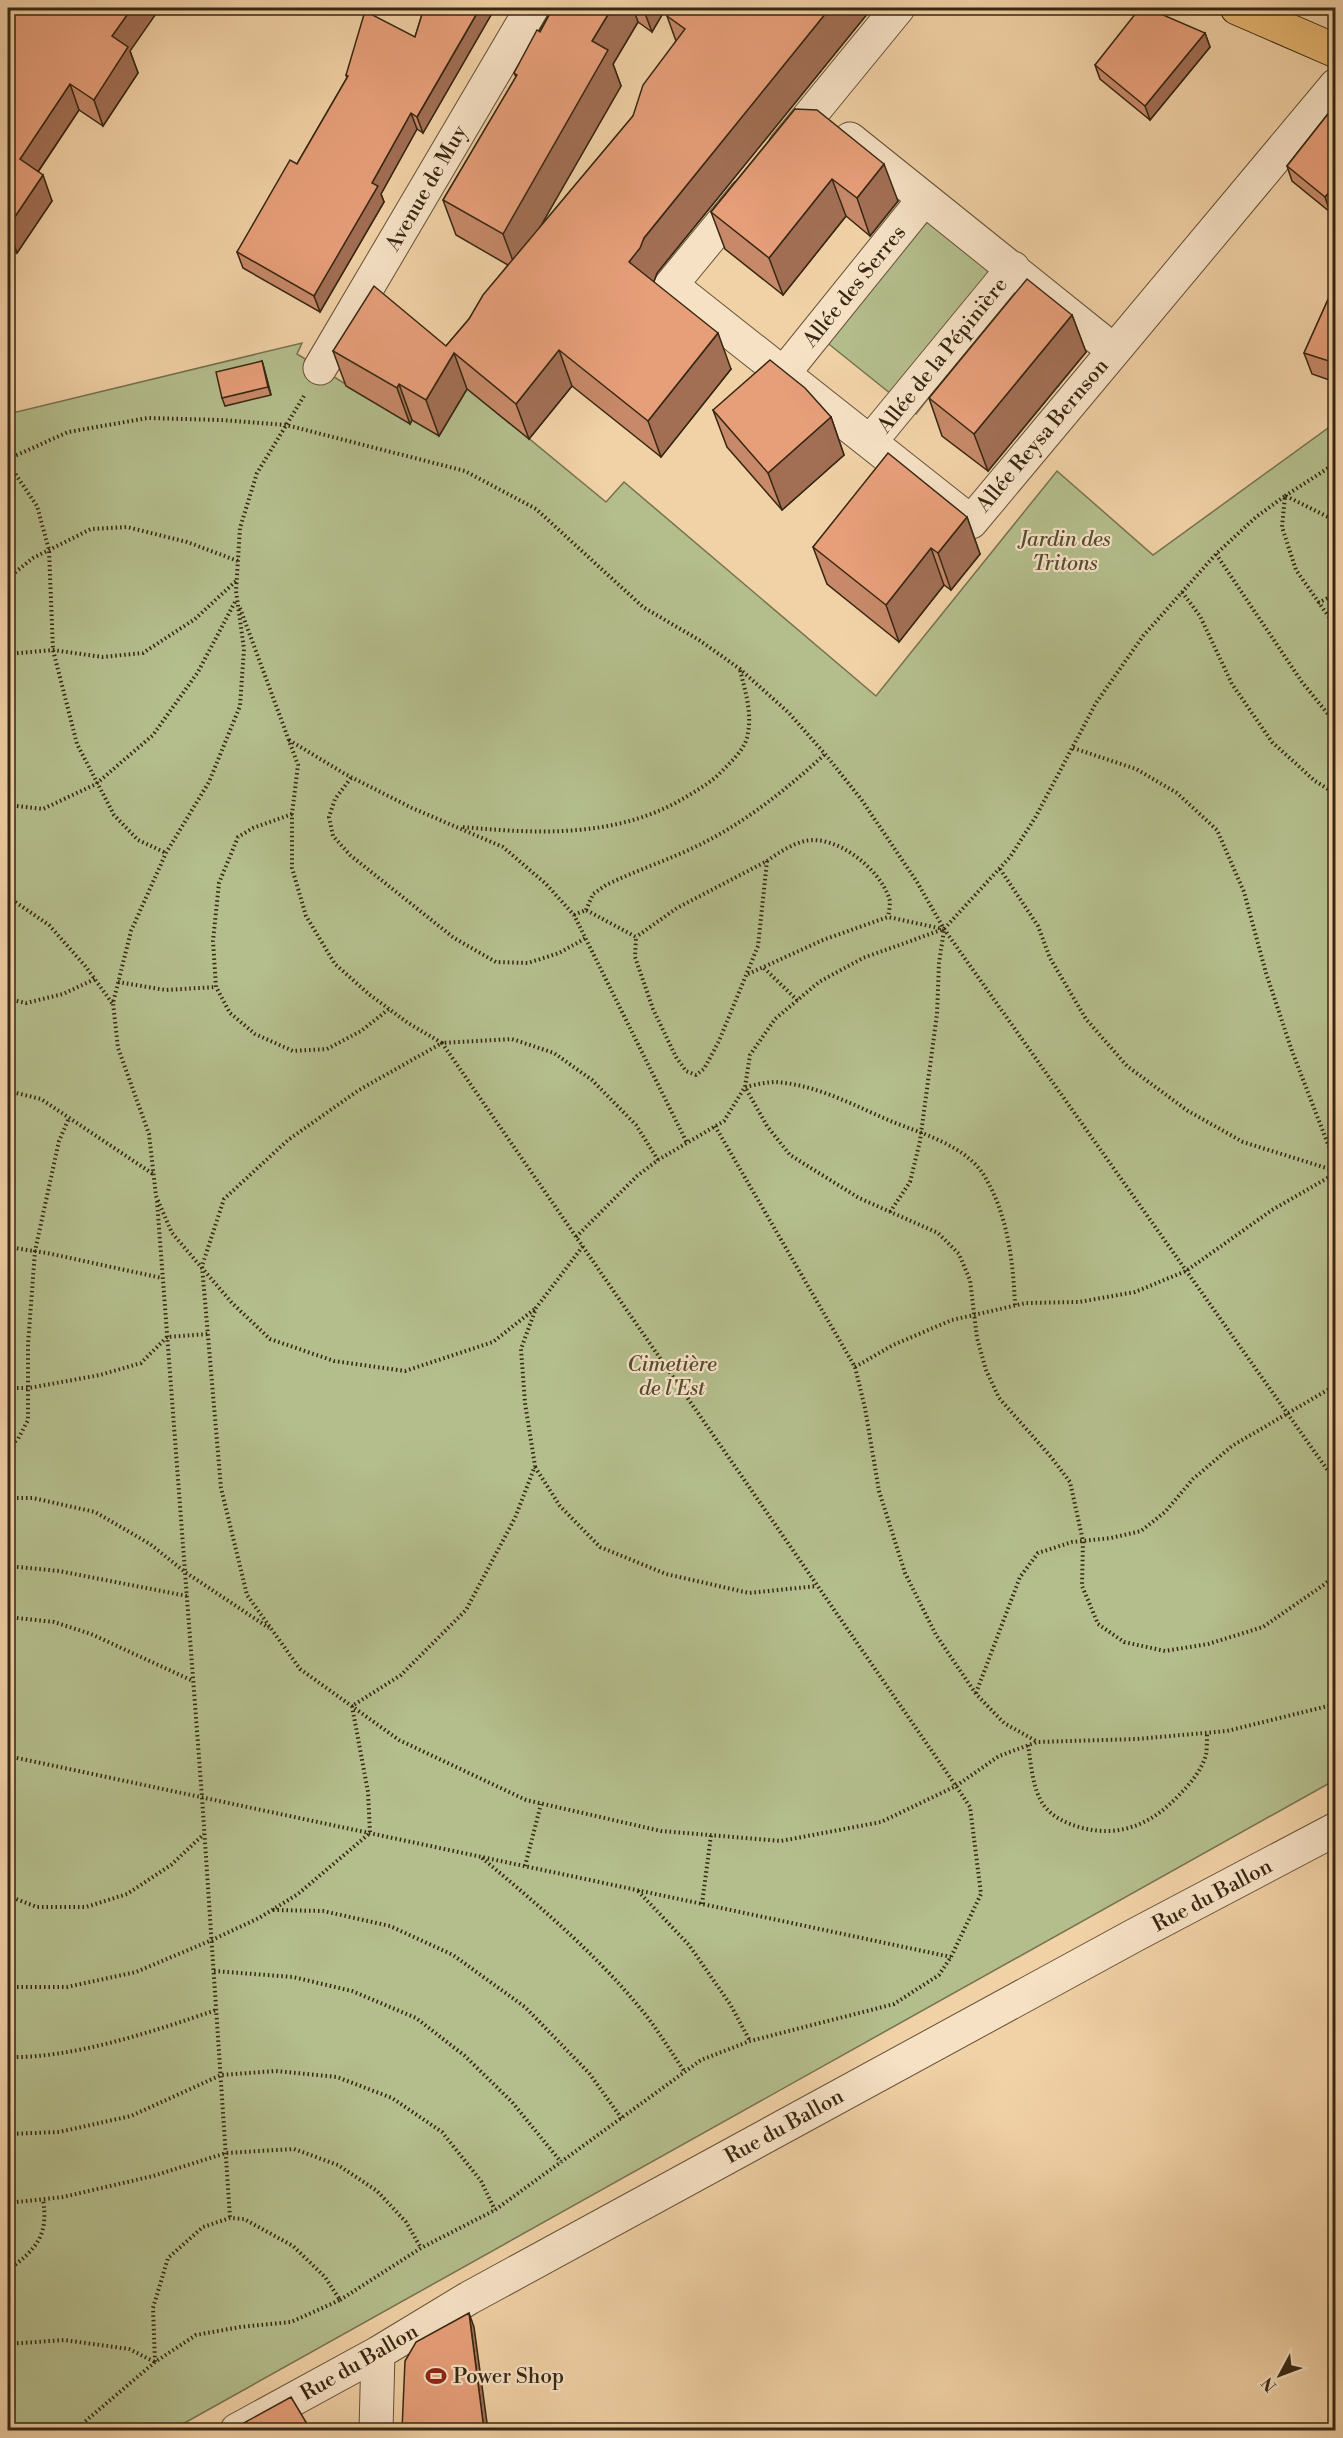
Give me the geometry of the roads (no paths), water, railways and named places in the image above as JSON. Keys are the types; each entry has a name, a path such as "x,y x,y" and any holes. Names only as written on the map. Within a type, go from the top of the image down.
{"main road":[{"path":"1237,8 1335,51"}],"street":[{"name":"Avenue de Muy","path":"320,368 532,8"},
{"name":"Allée Reysa Bernson","path":"898,8 671,285 971,522 1335,85"},
{"path":"814,110 1113,350"},
{"name":"Allée des Serres","path":"783,374 924,198"},
{"name":"Allée de la Pépinière","path":"870,442 1013,268"},
{"name":"Rue du Ballon","path":"237,2430 378,2353 490,2286 1135,1935 1335,1829"},
{"path":"376,2430 378,2353"}],"place":[{"name":"Power Shop","path":"436,2376"}],"park label":[{"name":"Jardin des Tritons","path":"1065,551"},
{"name":"Cimetière de l'Est","path":"672,1376"}]}
